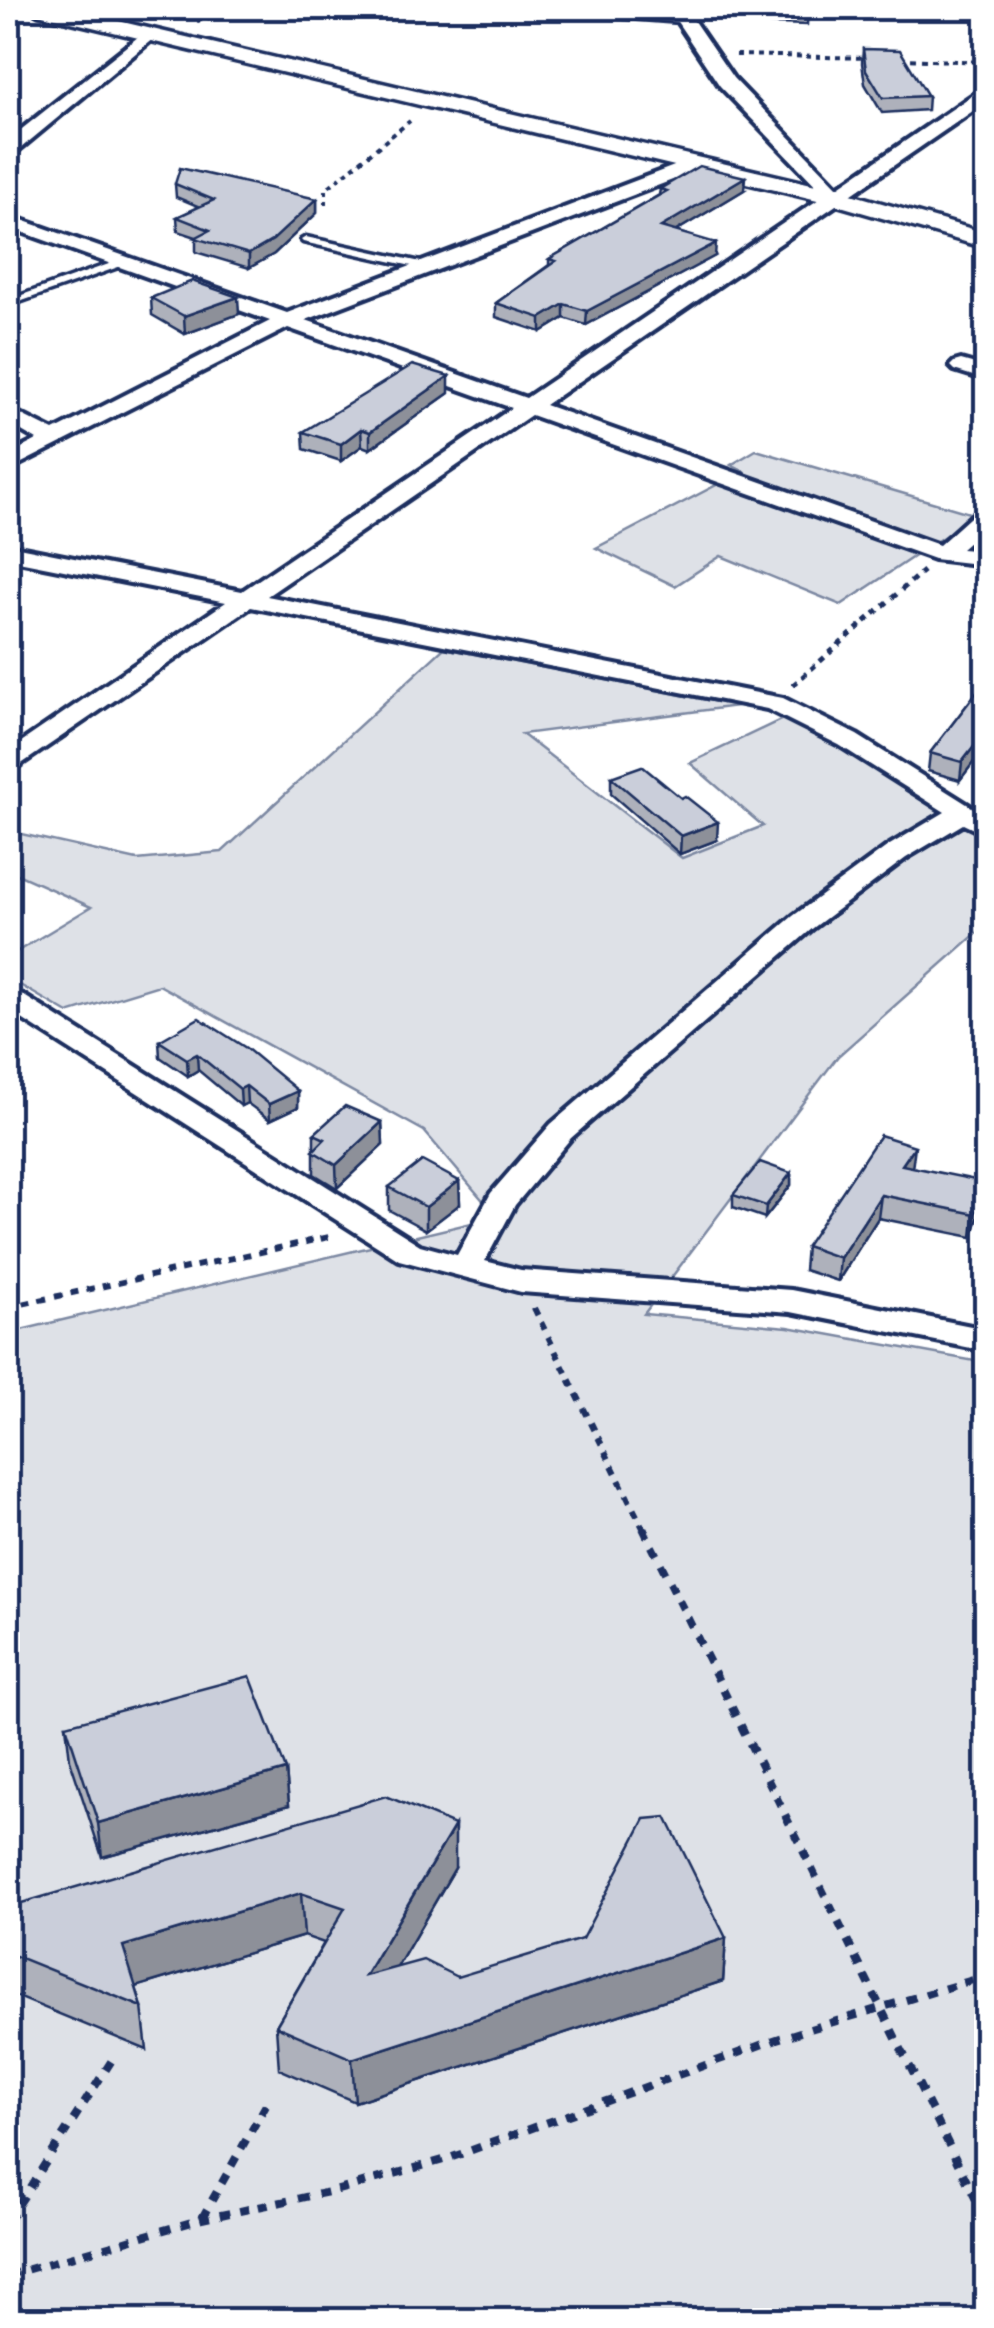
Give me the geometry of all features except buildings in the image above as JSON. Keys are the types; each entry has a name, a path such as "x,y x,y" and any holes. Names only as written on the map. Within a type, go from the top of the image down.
{"street":[{"path":"38,8 837,197 986,241"},
{"path":"679,13 705,54 771,132 837,197"},
{"path":"8,149 148,34"},
{"path":"8,762 986,94"},
{"path":"8,462 288,320 698,164"},
{"path":"8,221 942,554 986,558"},
{"path":"960,366 986,374"},
{"path":"8,414 52,439"},
{"path":"942,554 986,515"},
{"path":"8,552 774,703 848,740 980,823"},
{"path":"465,1269 502,1200 561,1131 803,922 897,852 980,823"},
{"path":"8,998 410,1253 521,1281 790,1301 986,1340"}],"lane":[{"path":"568,11 679,13"},
{"path":"306,240 430,266"},
{"path":"8,304 120,263"}],"path":[{"path":"976,8 986,18"},
{"path":"705,54 874,58"},
{"path":"893,59 986,62"},
{"path":"326,205 326,188 433,102"},
{"path":"774,703 942,554"},
{"path":"8,1308 372,1227"},
{"path":"521,1281 986,2220"},
{"path":"8,2276 202,2219 338,2190 447,2159 778,2039 986,1976"},
{"path":"8,2222 114,2057"},
{"path":"202,2219 267,2103"}],"shaded area":[{"path":"756,450 976,515 841,605 721,556 675,586 596,548 743,471 731,465"},
{"path":"444,648 737,706 522,734 682,858 763,826 690,763 791,715 986,835 986,925 838,1056 644,1314 788,1327 986,1363 986,2320 8,2320 8,1333 497,1217 424,1131 159,985 68,1013 8,978 8,957 91,907 8,870 8,831 137,860 222,852"}]}
